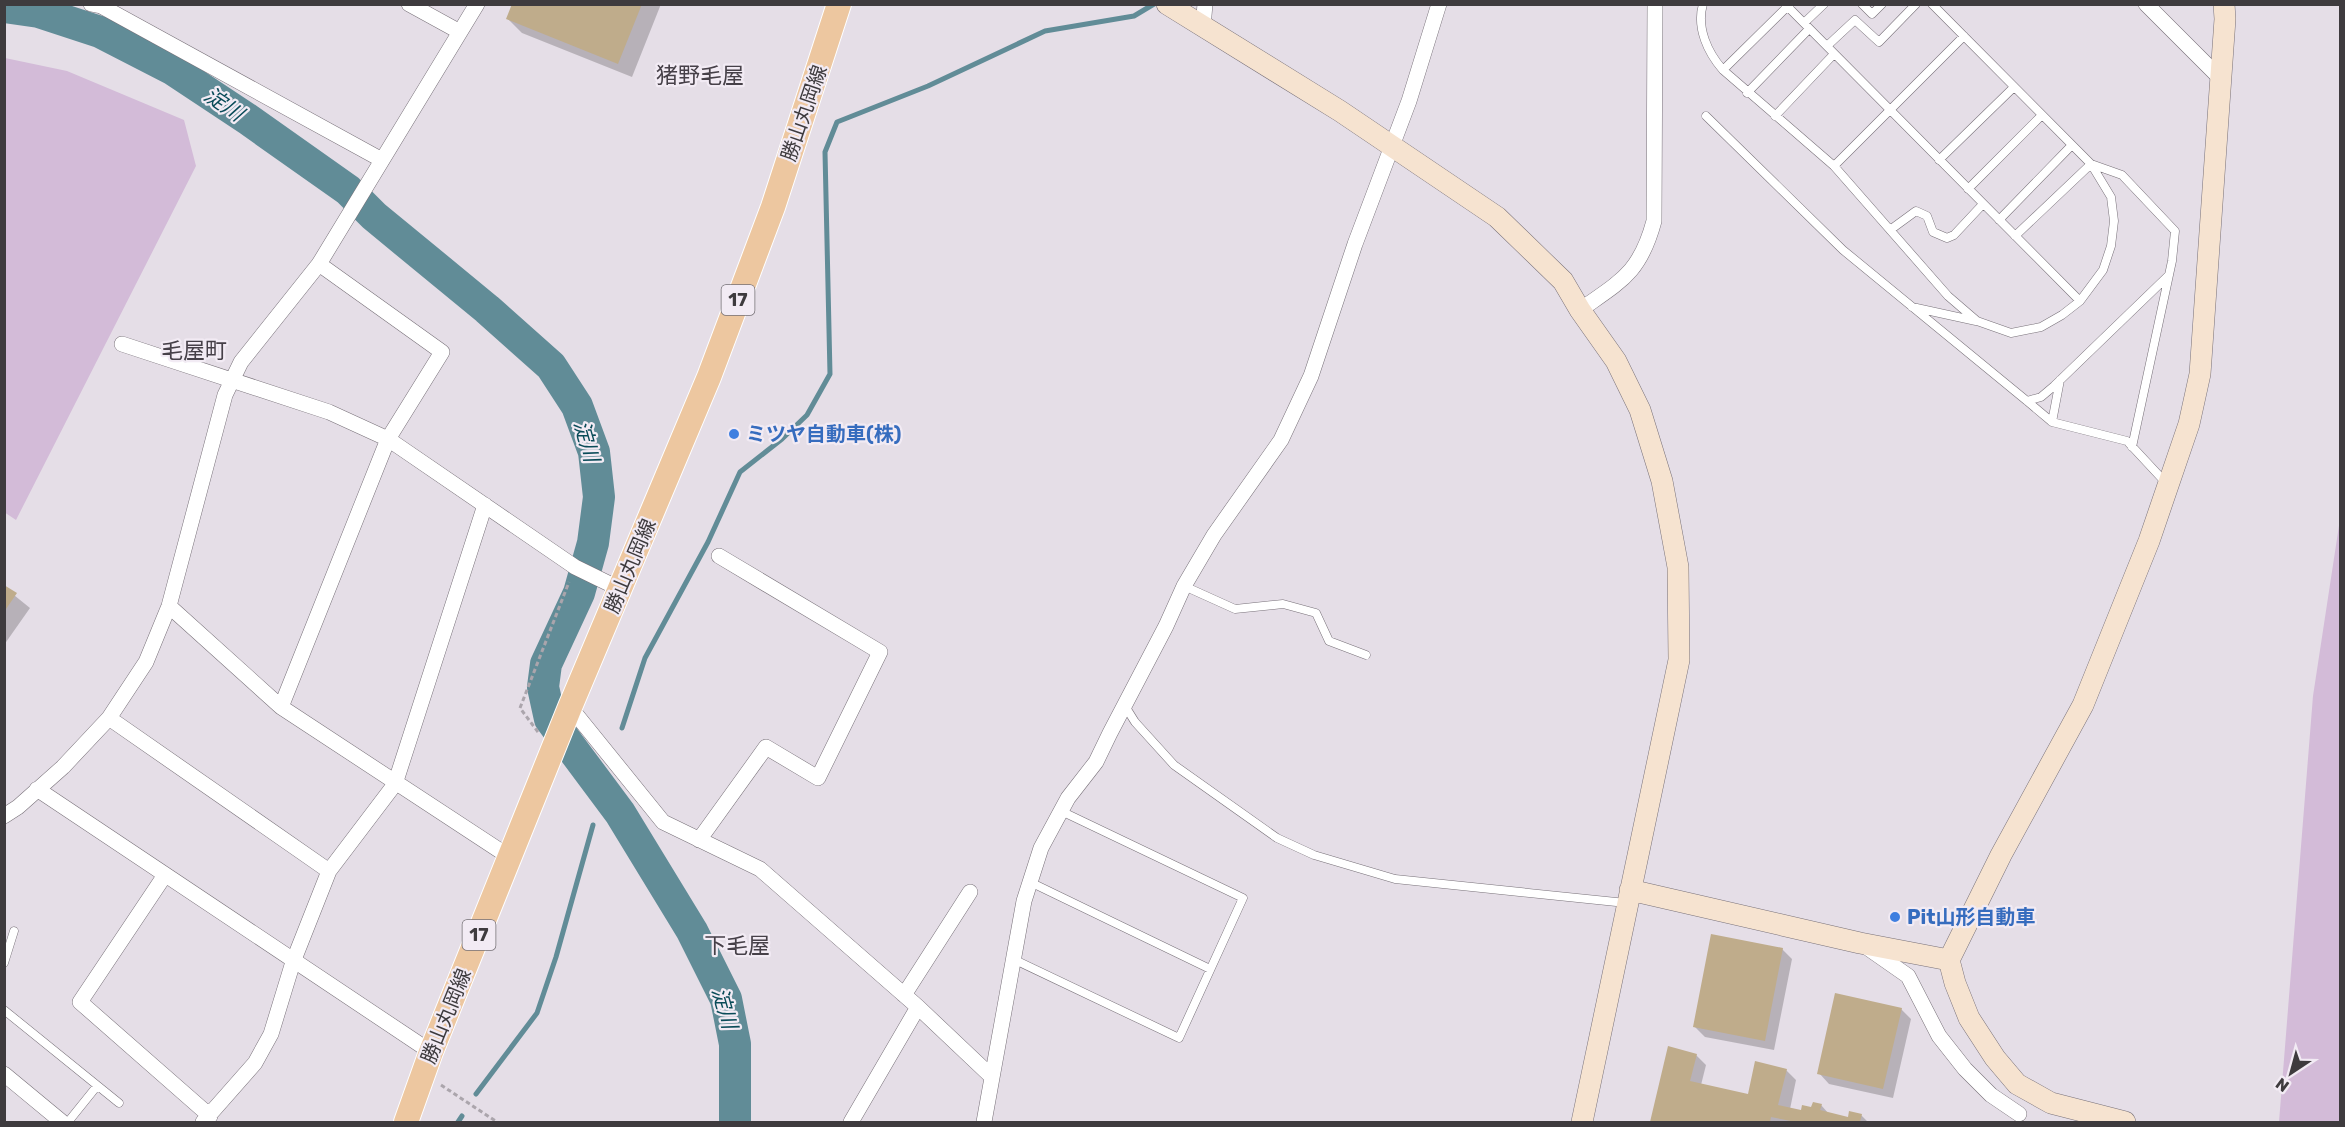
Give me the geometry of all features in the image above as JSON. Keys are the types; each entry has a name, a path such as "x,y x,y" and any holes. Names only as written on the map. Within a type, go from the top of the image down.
{"main road":[{"name":"勝山丸岡線","path":"406,1122 553,751 613,586 709,377 773,207 839,4"}],"street":[{"path":"91,4 101,6 382,160"},
{"path":"409,4 460,32"},
{"path":"4,816 18,807 63,767 110,718 146,662 169,606 225,395 241,362 319,264 477,4"},
{"path":"1167,4 1393,145 1497,218 1563,281 1580,310 1616,361 1640,410 1662,481 1678,567 1679,660 1582,1122"},
{"path":"1203,27 1205,4"},
{"path":"984,1122 1024,901 1041,848 1068,798 1096,762 1184,586 1214,535 1281,440 1311,376 1355,243 1393,145 1439,4"},
{"path":"1580,310 1634,268 1648,244 1654,221 1655,4"},
{"path":"2146,4 2220,79"},
{"path":"2125,1122 2051,1103 2017,1084 1995,1058 1969,1018 1955,983 1949,960 2001,855 2083,705 2149,541 2189,424 2200,374 2224,4"},
{"path":"281,707 388,439 442,352 319,264"},
{"path":"122,344 329,412 388,439 575,567 613,586"},
{"path":"165,876 80,1002 206,1119 255,1063 271,1034 293,962 329,871 395,784 485,505"},
{"path":"699,840 766,747 818,778 880,652 719,556"},
{"path":"169,606 281,707 395,784 511,858"},
{"path":"568,712 663,822 760,869 918,1007 992,1077"},
{"path":"110,718 329,871"},
{"path":"36,789 293,962 428,1063"},
{"path":"904,995 970,892"},
{"path":"1628,897 1949,960"},
{"path":"1860,943 1908,976 1939,1036 1965,1069 1991,1095 2019,1114"},
{"path":"851,1122 918,1007"},
{"path":"4,1074 62,1122"}],"lane":[{"path":"1703,4 1701,12 1703,32 1710,55 1747,93 1834,166 1948,296 1977,321"},
{"path":"1747,93 1824,4"},
{"path":"1862,4 1872,14 1881,4"},
{"path":"1827,46 1855,20 1879,42 1916,4"},
{"path":"1910,306 1977,321 2011,333 2041,327 2080,301 2103,270 2111,246 2114,221 2111,197 2091,164 1932,4"},
{"path":"1723,70 1787,5 2080,301"},
{"path":"1834,166 1964,36"},
{"path":"1775,116 1834,54"},
{"path":"1939,160 2014,87"},
{"path":"1968,189 2042,115"},
{"path":"1706,116 1843,250 2052,422 2127,441 2168,485"},
{"path":"1999,220 2072,145"},
{"path":"2091,164 2122,175 2175,231 2169,274 2132,447"},
{"path":"2014,236 2091,164"},
{"path":"1890,230 1916,211 1927,216 1934,232 1947,238 1954,235 1983,204"},
{"path":"2027,402 2041,397 2060,380 2169,274"},
{"path":"2052,422 2060,380"},
{"path":"1184,586 1235,609 1283,604 1316,613 1329,641 1366,655"},
{"path":"1124,704 1135,722 1174,765 1277,838 1314,855 1395,879 1628,897"},
{"path":"1012,959 1179,1038 1243,898 1061,811"},
{"path":"1030,882 1210,969"},
{"path":"4,963 14,931"},
{"path":"4,1010 119,1103"},
{"path":"68,1122 97,1086"}],"path":[{"path":"553,751 520,708 575,567"},
{"path":"428,1063 475,1110 497,1122"}],"shaded area":[{"path":"5,58 67,71 184,120 196,166 16,520 4,512"},
{"path":"2340,519 2340,1122 2279,1122 2313,696"}],"building":[{"path":"512,4 642,4 618,64 506,19"},
{"path":"4,585 17,593 4,612"},
{"path":"1711,934 1783,948 1765,1041 1693,1027"},
{"path":"1835,993 1902,1008 1883,1089 1817,1074"},
{"path":"1668,1046 1697,1054 1690,1081 1748,1094 1755,1061 1787,1069 1778,1105 1801,1110 1802,1105 1811,1107 1813,1102 1822,1104 1820,1110 1848,1117 1849,1111 1862,1114 1860,1122 1796,1122 1771,1117 1770,1122 1650,1122"}],"waterway":[{"path":"622,728 645,658 708,542 740,472 782,439 807,415 830,374 825,152 837,122 928,86 1045,31 1134,16 1154,4"},
{"name":"淀川","path":"4,7 39,12 100,32 172,69 348,190 374,216 487,309 551,366 577,406 594,452 599,497 593,543 579,593 546,664 543,687 550,719 620,813 692,931 726,999 735,1044 735,1122"},
{"path":"476,1094 537,1013 556,957 593,825"},
{"path":"458,1122 462,1116"}],"place":[{"name":"ミツヤ自動車(株)","path":"734,434"},
{"name":"Pit山形自動車","path":"1895,917"}],"district":[{"name":"猪野毛屋","path":"700,75"},
{"name":"毛屋町","path":"194,350"},
{"name":"下毛屋","path":"737,945"}]}
